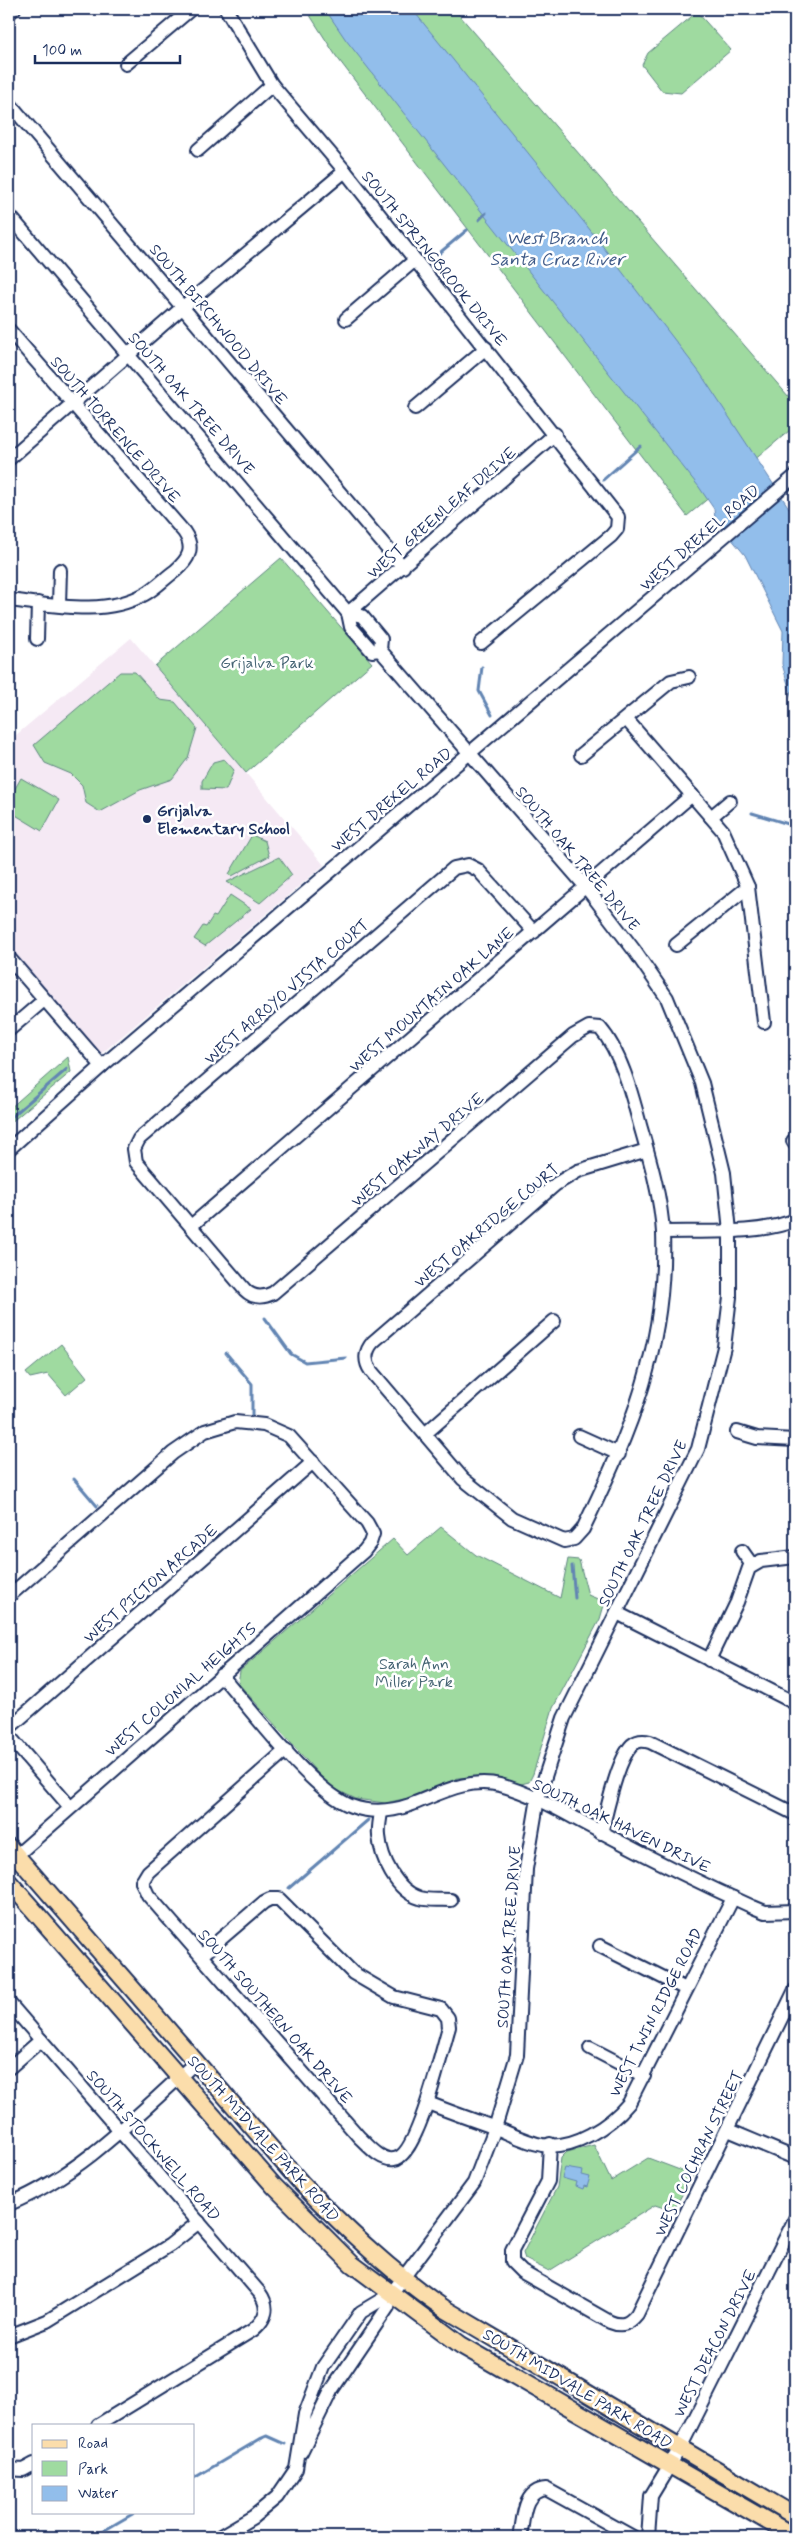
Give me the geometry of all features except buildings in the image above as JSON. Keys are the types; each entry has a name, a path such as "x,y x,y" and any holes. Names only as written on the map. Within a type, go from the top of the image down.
{"main road":[{"name":"SOUTH MIDVALE PARK ROAD","path":"11,1855 313,2195 404,2278 445,2309 795,2516"},
{"name":"SOUTH MIDVALE PARK ROAD","path":"9,1882 301,2215 346,2259 390,2294 461,2345 670,2465 794,2533"}],"street":[{"path":"9,13 14,9"},
{"path":"126,64 191,9"},
{"name":"SOUTH SPRINGBROOK DRIVE","path":"226,9 272,85 345,171 555,434 616,512 622,526 481,643"},
{"path":"198,150 272,85"},
{"name":"SOUTH BIRCHWOOD DRIVE","path":"9,103 402,567"},
{"path":"9,459 183,307 345,171"},
{"name":"SOUTH OAK TREE DRIVE","path":"9,214 348,613 362,616 381,639 380,650 586,888 634,950 666,998 702,1084 724,1173 730,1231 730,1289 725,1339 698,1448 564,1718 538,1798 526,1870 517,2055 495,2128 474,2183 404,2278 390,2294"},
{"path":"346,320 415,260"},
{"name":"SOUTH TORRENCE DRIVE","path":"9,330 184,532 193,551 187,561 146,594 126,603 92,608 59,605"},
{"path":"415,408 486,348"},
{"name":"WEST GREENLEAF DRIVE","path":"348,613 555,434"},
{"name":"WEST DREXEL ROAD","path":"9,1149 102,1066 795,476"},
{"path":"9,600 59,605 60,570"},
{"path":"37,639 38,604"},
{"path":"581,755 627,720 670,682 689,677"},
{"path":"627,720 723,831 748,887 764,1022"},
{"name":"WEST MOUNTAIN OAK LANE","path":"191,1226 692,795"},
{"path":"711,817 730,801"},
{"name":"WEST ARROYO VISTA COURT","path":"191,1226 129,1152 139,1139 454,868 468,860 534,932"},
{"path":"676,945 748,887"},
{"path":"9,958 102,1066"},
{"path":"9,1030 44,1000"},
{"name":"WEST OAKWAY DRIVE","path":"191,1226 245,1290 261,1299 272,1293 573,1036 595,1024 611,1045 631,1093 647,1150"},
{"path":"554,1321 426,1433 463,1479 512,1518 559,1540 572,1543 583,1529 619,1454 646,1382 658,1320 663,1232 647,1150"},
{"name":"WEST OAKRIDGE COURT","path":"426,1433 361,1358 373,1342 556,1184 578,1170 647,1150"},
{"path":"663,1232 730,1231 785,1225 795,1220"},
{"path":"9,1596 172,1452 205,1430 235,1422 264,1425 289,1436 313,1462"},
{"path":"737,1432 757,1438 795,1440"},
{"path":"579,1436 619,1454"},
{"name":"WEST COLONIAL HEIGHTS","path":"11,1855 70,1807 364,1550 375,1538 367,1523 313,1462"},
{"name":"WEST PICTON ARCADE","path":"9,1728 313,1462"},
{"path":"742,1551 752,1565"},
{"path":"709,1660 737,1602 746,1573 752,1565 761,1561 795,1557"},
{"path":"617,1613 795,1703"},
{"name":"SOUTH OAK HAVEN DRIVE","path":"221,1675 323,1790 351,1806 381,1812 401,1808 449,1788 475,1784 499,1785 538,1798 601,1833 765,1912 795,1911"},
{"path":"9,1736 70,1807"},
{"path":"601,1833 613,1789 626,1752 635,1739 650,1742 795,1814"},
{"name":"SOUTH SOUTHERN OAK DRIVE","path":"286,1750 138,1882 359,2137 379,2155 395,2163 402,2156 408,2148 428,2103"},
{"path":"381,1812 379,1834 383,1855 394,1876 407,1891 420,1898 451,1900"},
{"path":"202,1955 274,1894 284,1902 319,1941 353,1972 394,1997 449,2012 449,2027 428,2103"},
{"name":"WEST TWIN RIDGE ROAD","path":"428,2103 509,2135 544,2145 569,2142 590,2135 606,2125 629,2103 733,1898"},
{"path":"600,1946 686,1989"},
{"name":"WEST COCHRAN STREET","path":"550,2144 548,2181 508,2261 522,2272 624,2329 637,2314 795,1990"},
{"name":"SOUTH STOCKWELL ROAD","path":"9,2003 260,2292 272,2313 253,2330 100,2424"},
{"path":"9,2068 41,2040"},
{"path":"590,2048 644,2076"},
{"path":"9,2204 56,2181 119,2130 196,2062"},
{"path":"728,2130 795,2158"},
{"name":"WEST DEACON DRIVE","path":"648,2537 651,2496 680,2448 795,2219"},
{"path":"9,2336 47,2321 170,2245 199,2222"},
{"path":"298,2459 331,2391 388,2307 390,2294"},
{"path":"219,2537 253,2517 277,2497 296,2469 305,2414 323,2367 361,2312 390,2294"},
{"path":"10,2470 24,2470 32,2465"},
{"path":"520,2537 526,2504 532,2486 552,2491 633,2537"}],"shaded area":[{"name":"Grijalva Elementary School","path":"131,638 324,865 101,1054 9,946 9,741"}],"green space":[{"path":"306,9 454,9 795,404 795,426 687,516 336,56"},
{"path":"697,12 731,50 681,93 662,91 642,65 648,53"},
{"name":"Grijalva Park","path":"281,558 372,663 246,773 155,666"},
{"path":"120,672 135,672 160,700 175,702 197,728 188,758 172,779 140,790 100,812 86,803 82,785 71,774 45,763 34,745"},
{"path":"224,759 234,770 226,790 202,789 202,781 213,762"},
{"path":"21,778 59,800 42,831 9,811 9,799"},
{"path":"252,835 265,841 269,856 232,876 229,874"},
{"path":"279,857 292,875 260,903 227,882"},
{"path":"230,895 251,909 205,946 194,939 203,926 206,927 213,916 216,917"},
{"path":"68,1057 71,1072 9,1124 9,1109"},
{"path":"61,1344 87,1377 66,1395 48,1374 30,1378 26,1373"},
{"name":"Sarah Ann Miller Park","path":"441,1527 476,1555 560,1598 568,1559 579,1560 588,1595 605,1602 600,1619 553,1708 529,1782 521,1784 481,1776 458,1778 413,1797 385,1803 356,1799 329,1786 238,1683 240,1671 393,1539 408,1555"},
{"path":"594,2145 611,2181 648,2158 693,2175 673,2211 655,2205 549,2271 525,2259 523,2253 557,2187 561,2158 567,2152"}],"water":[{"name":"West Branch Santa Cruz River","path":"325,9 412,9 587,226 700,373 795,517 795,708 782,664 783,631 745,555 715,519 714,509 699,487 346,40"},
{"path":"565,2168 583,2171 582,2175 590,2177 587,2187 584,2186 583,2189 575,2186 576,2182 562,2178"}],"waterway":[{"path":"479,220 486,213"},
{"path":"430,261 467,230"},
{"path":"603,480 641,446"},
{"path":"482,667 479,691 492,715"},
{"path":"752,813 795,826"},
{"path":"9,1119 67,1069"},
{"path":"265,1318 291,1354 305,1362 346,1358"},
{"path":"226,1353 252,1384 252,1415"},
{"path":"74,1479 97,1506"},
{"path":"572,1566 575,1598"},
{"path":"289,1888 368,1820"},
{"path":"195,2477 267,2436 285,2444"},
{"path":"93,2537 133,2514"}],"place":[{"name":"Grijalva Elementary School","path":"147,819"}]}
